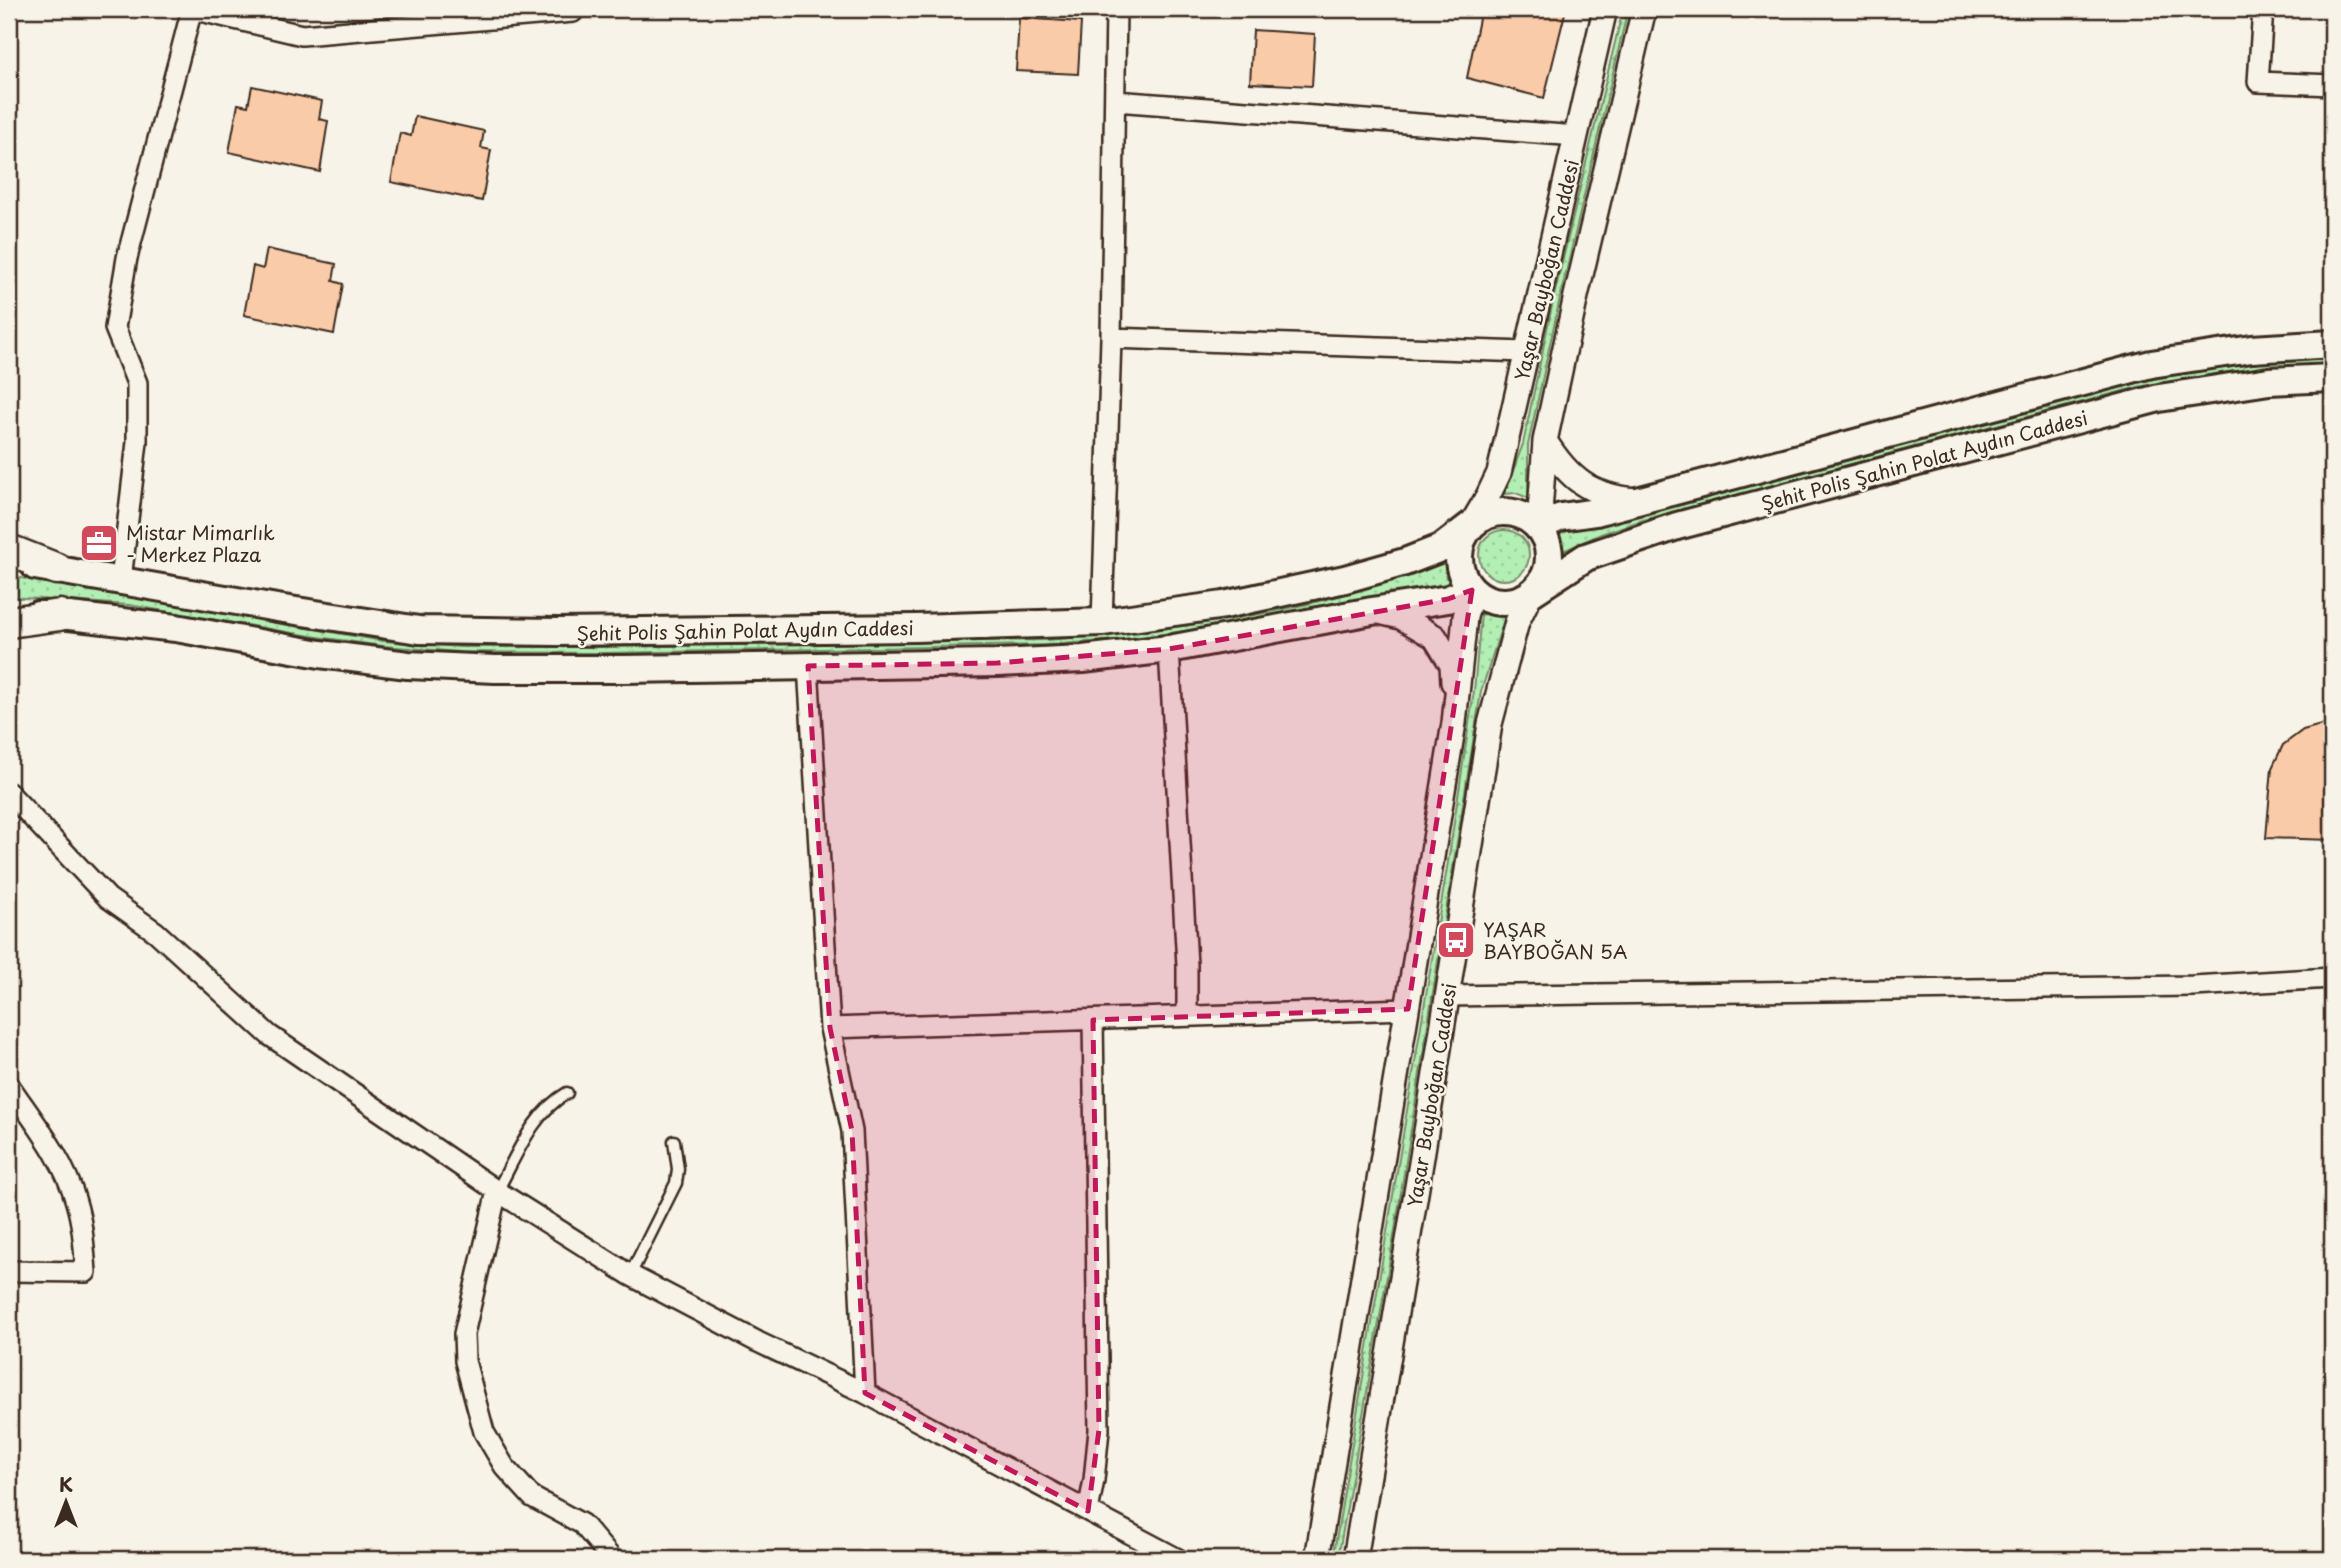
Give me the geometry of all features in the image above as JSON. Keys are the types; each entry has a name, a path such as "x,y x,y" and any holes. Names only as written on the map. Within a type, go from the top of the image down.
{"main road":[{"name":"Şehit Polis Şahin Polat Aydın Caddesi","path":"1539,527 1561,517 1596,512 2151,364 2252,349 2332,344"},
{"name":"Şehit Polis Şahin Polat Aydın Caddesi","path":"1531,593 1586,557 1677,526 2159,398 2269,381 2332,378"},
{"path":"1510,511 1524,516 1539,527 1549,552 1548,568 1542,582 1531,593 1517,600 1501,602 1485,598 1472,590 1461,572 1458,551 1471,525 1482,516 1510,511"},
{"name":"Şehit Polis Şahin Polat Aydın Caddesi","path":"9,562 419,630 704,631 916,628 1102,622 1224,604 1346,579 1441,548 1471,525"},
{"path":"9,550 57,569"},
{"name":"Şehit Polis Şahin Polat Aydın Caddesi","path":"9,616 60,615 176,628 320,654 408,665 495,669 1009,663 1083,659 1169,649 1448,599 1472,590"},
{"path":"9,622 60,615"}],"street":[{"path":"121,580 137,442 137,383 115,328 127,258 192,9 302,35 573,12 573,9"},
{"path":"1102,622 1111,338 1116,9"},
{"name":"Yaşar Bayboğan Caddesi","path":"1471,525 1499,472 1605,9"},
{"name":"Yaşar Bayboğan Caddesi","path":"1539,527 1545,441 1644,9"},
{"path":"2263,9 2258,82 2332,85"},
{"path":"1115,102 1577,136"},
{"path":"1111,338 1526,352"},
{"path":"1545,441 1567,472 1594,492 1611,498 1642,500"},
{"name":"Yaşar Bayboğan Caddesi","path":"1317,1559 1454,723 1465,617 1472,590"},
{"name":"Yaşar Bayboğan Caddesi","path":"1355,1559 1490,724 1517,622 1531,593"},
{"path":"1372,611 1401,617 1435,637 1452,665 1454,723"},
{"path":"1169,649 1187,965 1187,1015"},
{"path":"808,666 830,1028 852,1131 865,1393"},
{"path":"9,793 108,898 156,932 269,1035 496,1191 630,1275 758,1342 865,1393 1178,1559"},
{"path":"1446,996 2193,986 2332,978"},
{"path":"830,1028 1408,1009"},
{"path":"1088,1511 1099,1430 1093,1020"},
{"path":"9,1085 56,1154 68,1178 81,1222 86,1272 9,1271"},
{"path":"496,1191 464,1334 465,1361 484,1432 504,1466 532,1497 582,1524 612,1559"}],"lane":[{"path":"496,1191 541,1115 557,1099 568,1093"},
{"path":"630,1275 676,1183 677,1154 674,1141"}],"highlighted area":[{"path":"1472,590 1408,1009 1093,1020 1099,1430 1088,1511 865,1393 852,1131 830,1028 808,666 997,663 1169,649 1448,599"}],"green space":[{"path":"1623,9 1628,9 1528,445 1528,498 1516,493 1504,494 1523,444 1554,296"},
{"path":"2332,358 2332,363 2226,372 2138,387 1643,520 1601,534 1561,552 1560,530 1641,516 2137,382 2226,366"},
{"path":"1504,530 1521,538 1529,555 1521,572 1504,580 1487,572 1479,555 1487,538"},
{"path":"1444,560 1450,585 1350,600 1193,630 1117,640 1046,645 601,653 460,652 383,646 311,636 129,605 9,597 9,576 383,641 460,647 1046,640 1147,631 1299,606 1397,578"},
{"path":"1481,614 1505,616 1481,692 1395,1230 1338,1559 1333,1559 1449,856 1474,691"}],"building":[{"path":"1481,9 1566,9 1544,98 1467,78"},
{"path":"1019,18 1081,22 1078,74 1016,71"},
{"path":"1253,30 1315,34 1312,86 1250,83"},
{"path":"252,86 322,101 319,119 328,121 320,172 229,152 238,104 248,106"},
{"path":"415,116 484,131 481,148 491,150 482,201 391,182 400,133 411,136"},
{"path":"267,249 336,264 333,281 343,284 334,334 244,315 253,266 263,269"},
{"path":"2332,722 2332,840 2266,838 2272,768 2283,745 2303,730"}],"place":[{"name":"Mistar Mimarlık - Merkez Plaza","path":"99,543"},
{"name":"YAŞAR BAYBOĞAN 5A","path":"1456,940"}]}
